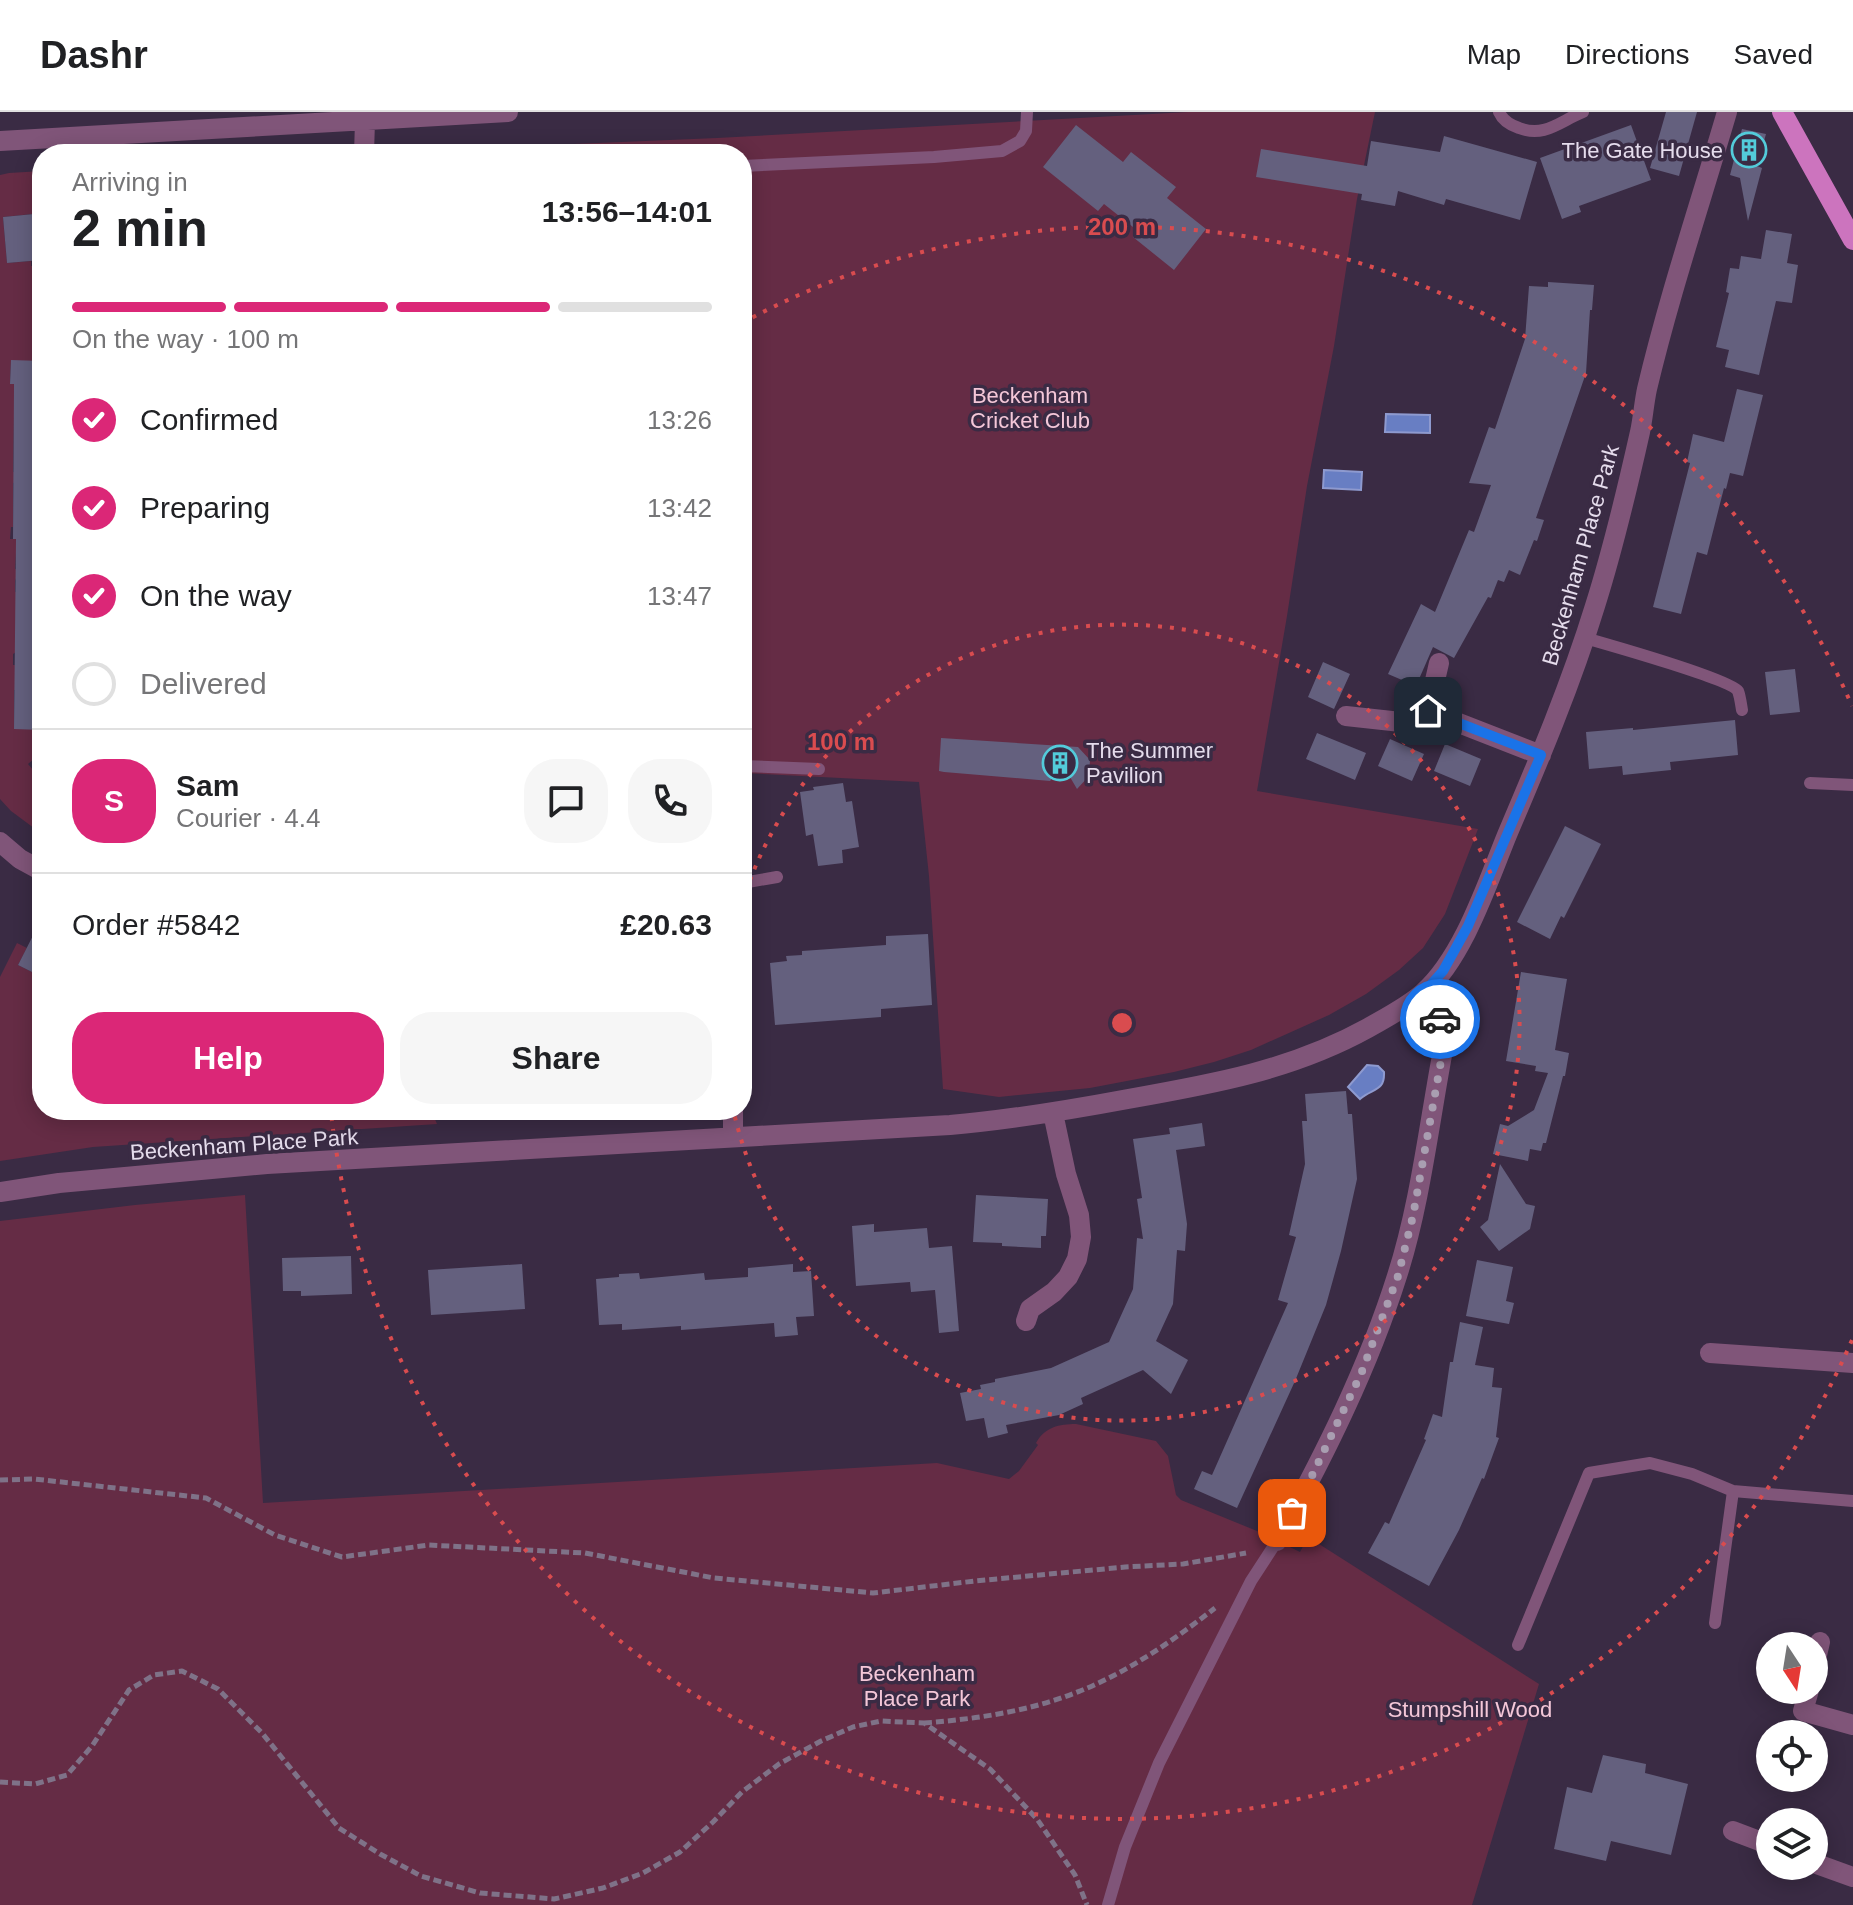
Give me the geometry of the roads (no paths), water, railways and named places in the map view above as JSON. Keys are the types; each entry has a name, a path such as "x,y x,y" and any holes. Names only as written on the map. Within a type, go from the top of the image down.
{"main road":[{"path":"1782,112 1853,240"}],"street":[{"path":"0,141 214,120 365,121 508,112"},
{"name":"Beckenham Place Park","path":"0,1192 59,1183 267,1164 950,1125 1053,1113 1216,1083 1283,1066 1349,1039 1401,1009 1426,990 1443,971 1468,926 1564,696 1585,638 1621,515 1662,332 1727,112"},
{"path":"364,144 365,121"},
{"path":"1428,711 1439,663"},
{"path":"1346,716 1401,722 1428,711 1541,755"},
{"path":"0,842 32,866"},
{"path":"1277,1541 1361,1374 1398,1276 1413,1216 1443,1050 1440,1016 1426,990"},
{"path":"1026,1321 1030,1309 1054,1292 1068,1277 1077,1259 1081,1237 1079,1215 1066,1174 1053,1113"},
{"path":"733,1120 733,1137"},
{"path":"1710,1353 1853,1363"},
{"path":"1805,1704 1803,1711 1853,1725"},
{"path":"1733,1831 1756,1840"},
{"path":"1828,1868 1853,1877"}],"lane":[{"path":"752,166 1002,151 1020,141 1026,131 1027,112"},
{"path":"1499,112 1503,120 1512,126 1534,132 1583,112"},
{"path":"1585,638 1732,687 1738,692 1742,710"},
{"path":"752,766 819,769"},
{"path":"1810,783 1853,785"},
{"path":"752,881 777,877"},
{"path":"1518,1645 1589,1473 1650,1463 1692,1474 1733,1491 1853,1501"},
{"path":"1715,1623 1733,1491"},
{"path":"1108,1905 1125,1847 1159,1763 1251,1581 1277,1541"}],"water":[{"path":"1386,414 1430,415 1430,433 1385,432"},
{"path":"1324,470 1362,472 1361,490 1323,488"},
{"path":"1367,1065 1378,1066 1384,1072 1384,1078 1380,1086 1360,1099 1348,1087"}],"place":[{"name":"The Gate House","path":"1749,150"},
{"name":"The Summer Pavilion","path":"1060,763"}],"park label":[{"name":"Beckenham Cricket Club","path":"1030,408"},
{"name":"Stumpshill Wood","path":"1470,1709"}]}
